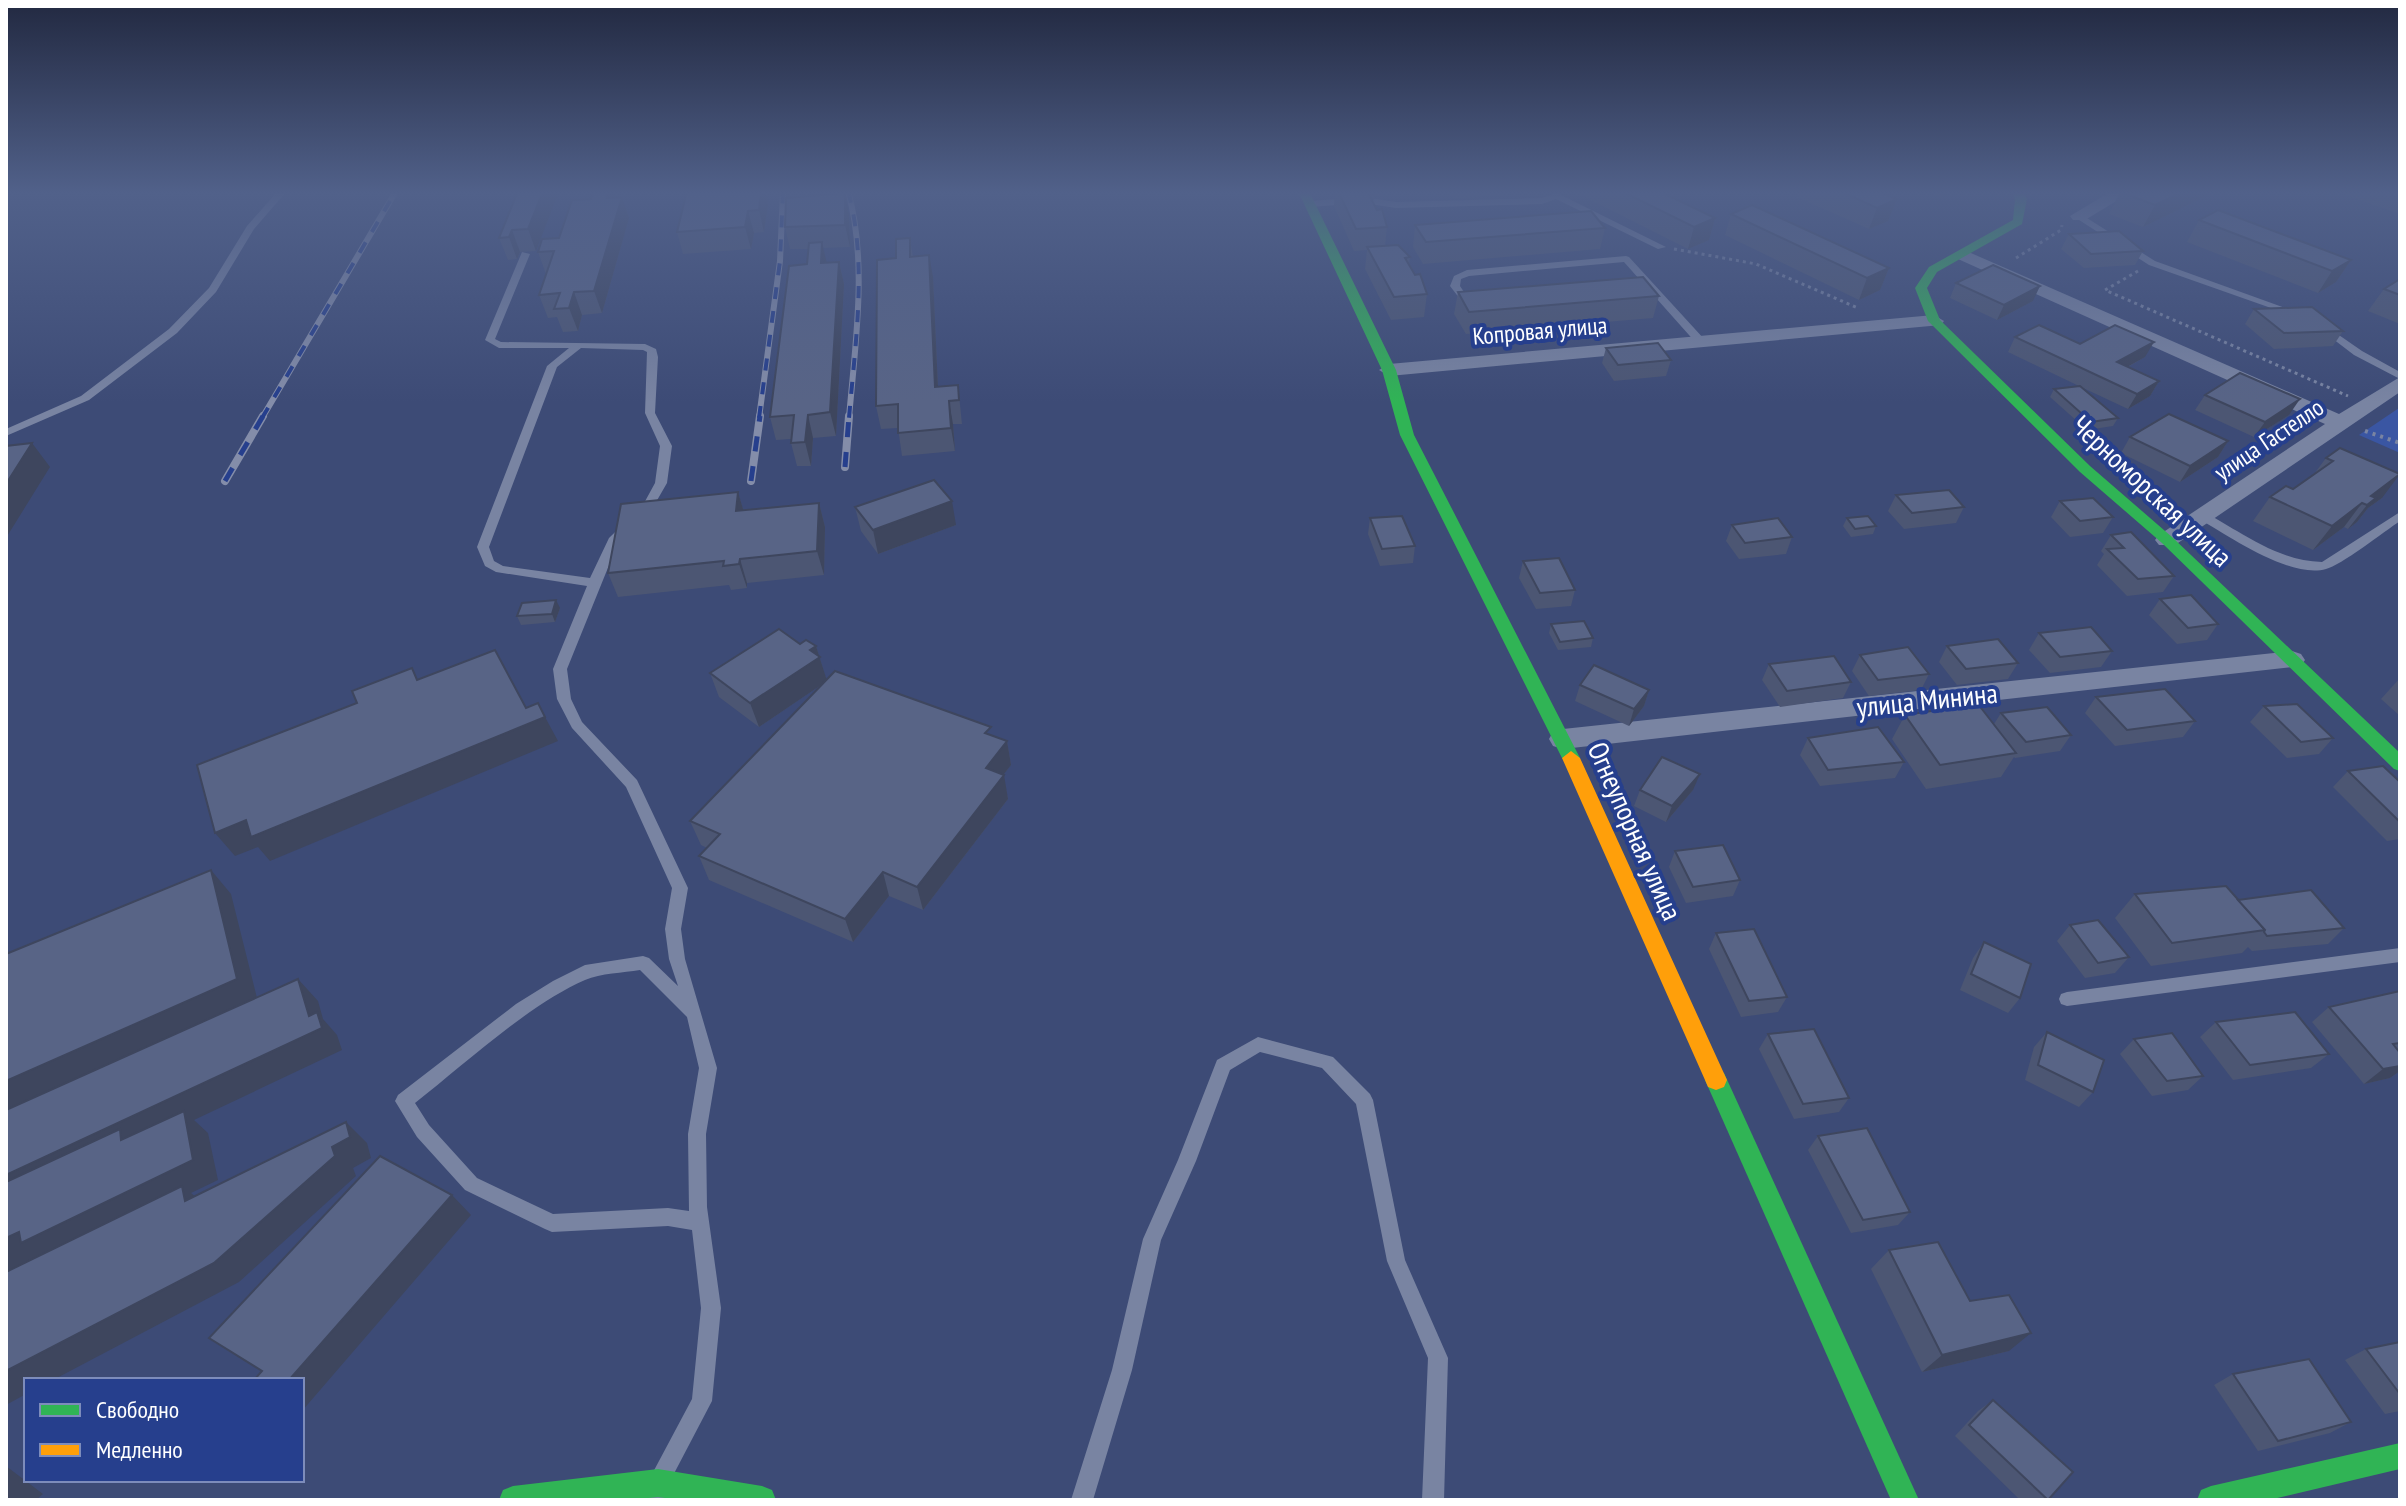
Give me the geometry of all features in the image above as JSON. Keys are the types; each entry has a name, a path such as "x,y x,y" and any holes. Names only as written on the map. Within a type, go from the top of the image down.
{"street":[{"name":"Огнеупорная улица","path":"1337,261 1389,370 1407,435 1563,739 1905,1500"},
{"name":"Черноморская улица","path":"1953,261 1925,278 1921,288 1934,321 2085,469 2167,540 2400,764"},
{"path":"1978,261 2341,423"},
{"name":"Копровая улица","path":"1389,370 1934,321"},
{"name":"улица Гастелло","path":"2167,540 2341,423 2394,393"},
{"name":"улица Минина","path":"1563,739 2292,660"},
{"path":"2211,1500 2400,1456"},
{"path":"513,1500 657,1491 762,1500"}],"lane":[{"path":"6,433 92,393 173,331 213,290 230,261"},
{"path":"522,261 490,340 499,345 623,344 652,351 650,413 666,446 656,496 613,541 560,669 564,699 577,725 632,784 680,888 673,929 677,959 708,1068 697,1134 700,1222 711,1308 702,1401 657,1491"},
{"path":"1480,304 1463,297 1455,286 1457,278 1467,273 1585,261"},
{"path":"1629,261 1701,342"},
{"path":"2149,261 2301,315 2318,323 2358,353 2400,376"},
{"path":"1643,295 1658,294"},
{"path":"579,345 557,360 546,377 483,547 489,563 500,569 594,583"},
{"path":"2203,516 2261,549 2311,567 2324,566 2400,516"},
{"path":"2067,999 2400,955"},
{"path":"694,1013 643,963 585,972 522,1009 404,1101 423,1131 471,1184 552,1223 668,1217 700,1222"},
{"path":"1082,1500 1122,1370 1152,1239 1187,1161 1223,1065 1258,1044 1327,1062 1364,1100 1396,1261 1438,1358 1433,1500"}],"path":[{"path":"1741,261 1756,264 1891,325"},
{"path":"1994,268 2006,261"},
{"path":"2152,263 2105,290 2349,397"},
{"path":"2341,423 2400,443"}],"shaded area":[{"path":"2399,408 2400,453 2359,435"}],"building":[{"path":"550,261 603,261 594,291 574,292 569,308 554,309 560,293 539,295"},
{"path":"807,261 839,262 830,412 808,415 805,442 791,443 794,415 770,417 789,266 807,264"},
{"path":"877,261 929,261 935,387 958,385 959,400 949,401 951,428 898,433 898,404 876,406"},
{"path":"1375,261 1407,261 1415,275 1420,274 1427,294 1394,297"},
{"path":"1831,261 1874,261 1889,268 1867,278"},
{"path":"2307,261 2349,261 2332,271"},
{"path":"1993,265 2040,286 2004,305 1956,283"},
{"path":"1643,277 1659,296 1469,312 1458,292"},
{"path":"2400,279 2400,295 2384,289"},
{"path":"2312,307 2343,331 2284,333 2254,309"},
{"path":"2039,325 2080,344 2115,325 2154,342 2117,362 2159,381 2137,394 2015,337"},
{"path":"1658,343 1671,360 1618,365 1606,348"},
{"path":"2240,373 2300,399 2265,422 2205,395"},
{"path":"2080,386 2118,418 2091,422 2054,389"},
{"path":"2169,414 2228,441 2190,466 2130,437"},
{"path":"32,443 6,484 6,446"},
{"path":"2340,448 2400,474 2371,496 2376,498 2367,505 2362,503 2332,526 2270,497 2286,486 2293,489 2333,461 2326,458"},
{"path":"934,480 952,501 873,530 855,507"},
{"path":"1949,490 1964,507 1912,513 1896,495"},
{"path":"738,492 736,511 819,503 817,551 740,559 739,564 723,566 724,561 608,573 621,504"},
{"path":"2093,498 2113,517 2080,521 2060,501"},
{"path":"1402,516 1415,546 1382,549 1370,518"},
{"path":"1868,516 1876,526 1855,529 1847,518"},
{"path":"1778,518 1792,537 1745,543 1732,525"},
{"path":"2131,532 2174,576 2138,579 2107,549 2124,548 2111,535"},
{"path":"1559,558 1575,590 1540,593 1523,561"},
{"path":"2191,595 2218,624 2188,628 2160,599"},
{"path":"556,600 552,614 517,616 522,603"},
{"path":"1584,621 1593,638 1560,642 1551,624"},
{"path":"2091,627 2112,651 2060,657 2039,633"},
{"path":"779,629 800,644 806,640 816,646 810,650 820,657 750,703 710,673"},
{"path":"1998,639 2018,663 1966,669 1947,646"},
{"path":"1908,647 1929,674 1878,680 1860,655"},
{"path":"495,650 526,708 538,703 545,717 251,837 246,820 215,833 197,765 357,703 352,691 412,668 417,680"},
{"path":"1834,656 1851,682 1787,691 1769,664"},
{"path":"1594,665 1649,690 1634,709 1580,685"},
{"path":"835,671 991,727 985,733 1007,741 986,768 1004,775 917,887 883,872 845,919 699,856 720,834 690,821"},
{"path":"2165,689 2195,721 2127,730 2096,697"},
{"path":"1978,704 2016,753 1940,765 1905,715"},
{"path":"2297,704 2333,738 2301,742 2264,706"},
{"path":"2047,707 2071,735 2026,742 2001,713"},
{"path":"1878,727 1904,762 1828,770 1808,738"},
{"path":"1662,757 1700,774 1672,806 1640,790"},
{"path":"2383,766 2400,782 2400,822 2348,771"},
{"path":"1723,845 1740,880 1693,887 1675,851"},
{"path":"211,870 237,979 6,1081 6,954"},
{"path":"2226,886 2265,930 2172,943 2135,894"},
{"path":"2311,890 2344,928 2267,936 2238,900"},
{"path":"2098,920 2129,957 2098,963 2070,925"},
{"path":"1754,929 1787,997 1749,1001 1716,933"},
{"path":"1984,942 2031,964 2020,998 1971,974"},
{"path":"298,979 309,1016 317,1012 322,1028 6,1175 6,1110"},
{"path":"2400,991 2400,1043 2393,1044 2400,1053 2400,1066 2383,1069 2329,1007"},
{"path":"2295,1012 2329,1054 2250,1065 2216,1022"},
{"path":"1814,1029 1849,1098 1803,1104 1768,1034"},
{"path":"2047,1032 2104,1060 2093,1092 2038,1065"},
{"path":"2172,1033 2203,1076 2167,1081 2134,1039"},
{"path":"184,1111 193,1160 21,1243 19,1232 6,1238 6,1182 120,1129 121,1140"},
{"path":"346,1122 350,1137 332,1147 335,1156 214,1263 6,1371 6,1272 182,1186 185,1201"},
{"path":"1867,1128 1910,1212 1863,1220 1818,1136"},
{"path":"380,1156 452,1195 291,1378 256,1378 262,1371 209,1338"},
{"path":"1938,1242 1970,1301 2009,1295 2031,1333 1942,1355 1889,1250"},
{"path":"2400,1342 2400,1394 2366,1349"},
{"path":"2309,1359 2351,1422 2278,1441 2233,1374"},
{"path":"1993,1400 2073,1472 2048,1500 1969,1425"}],"railway":[{"path":"262,418 355,261"},
{"path":"759,418 780,261"},
{"path":"849,418 857,333 858,261"},
{"path":"225,481 263,416"},
{"path":"751,481 760,416"},
{"path":"845,467 849,416"}],"traffic: fast":[{"path":"1337,261 1389,370 1407,435 1571,758"},
{"path":"1948,261 1933,270 1921,288 1934,321 2085,469 2167,540 2400,764"},
{"path":"1716,1080 1905,1500"},
{"path":"2211,1500 2400,1456"},
{"path":"513,1500 658,1483 762,1500"}],"traffic: slow":[{"path":"1571,758 1716,1080"}]}
